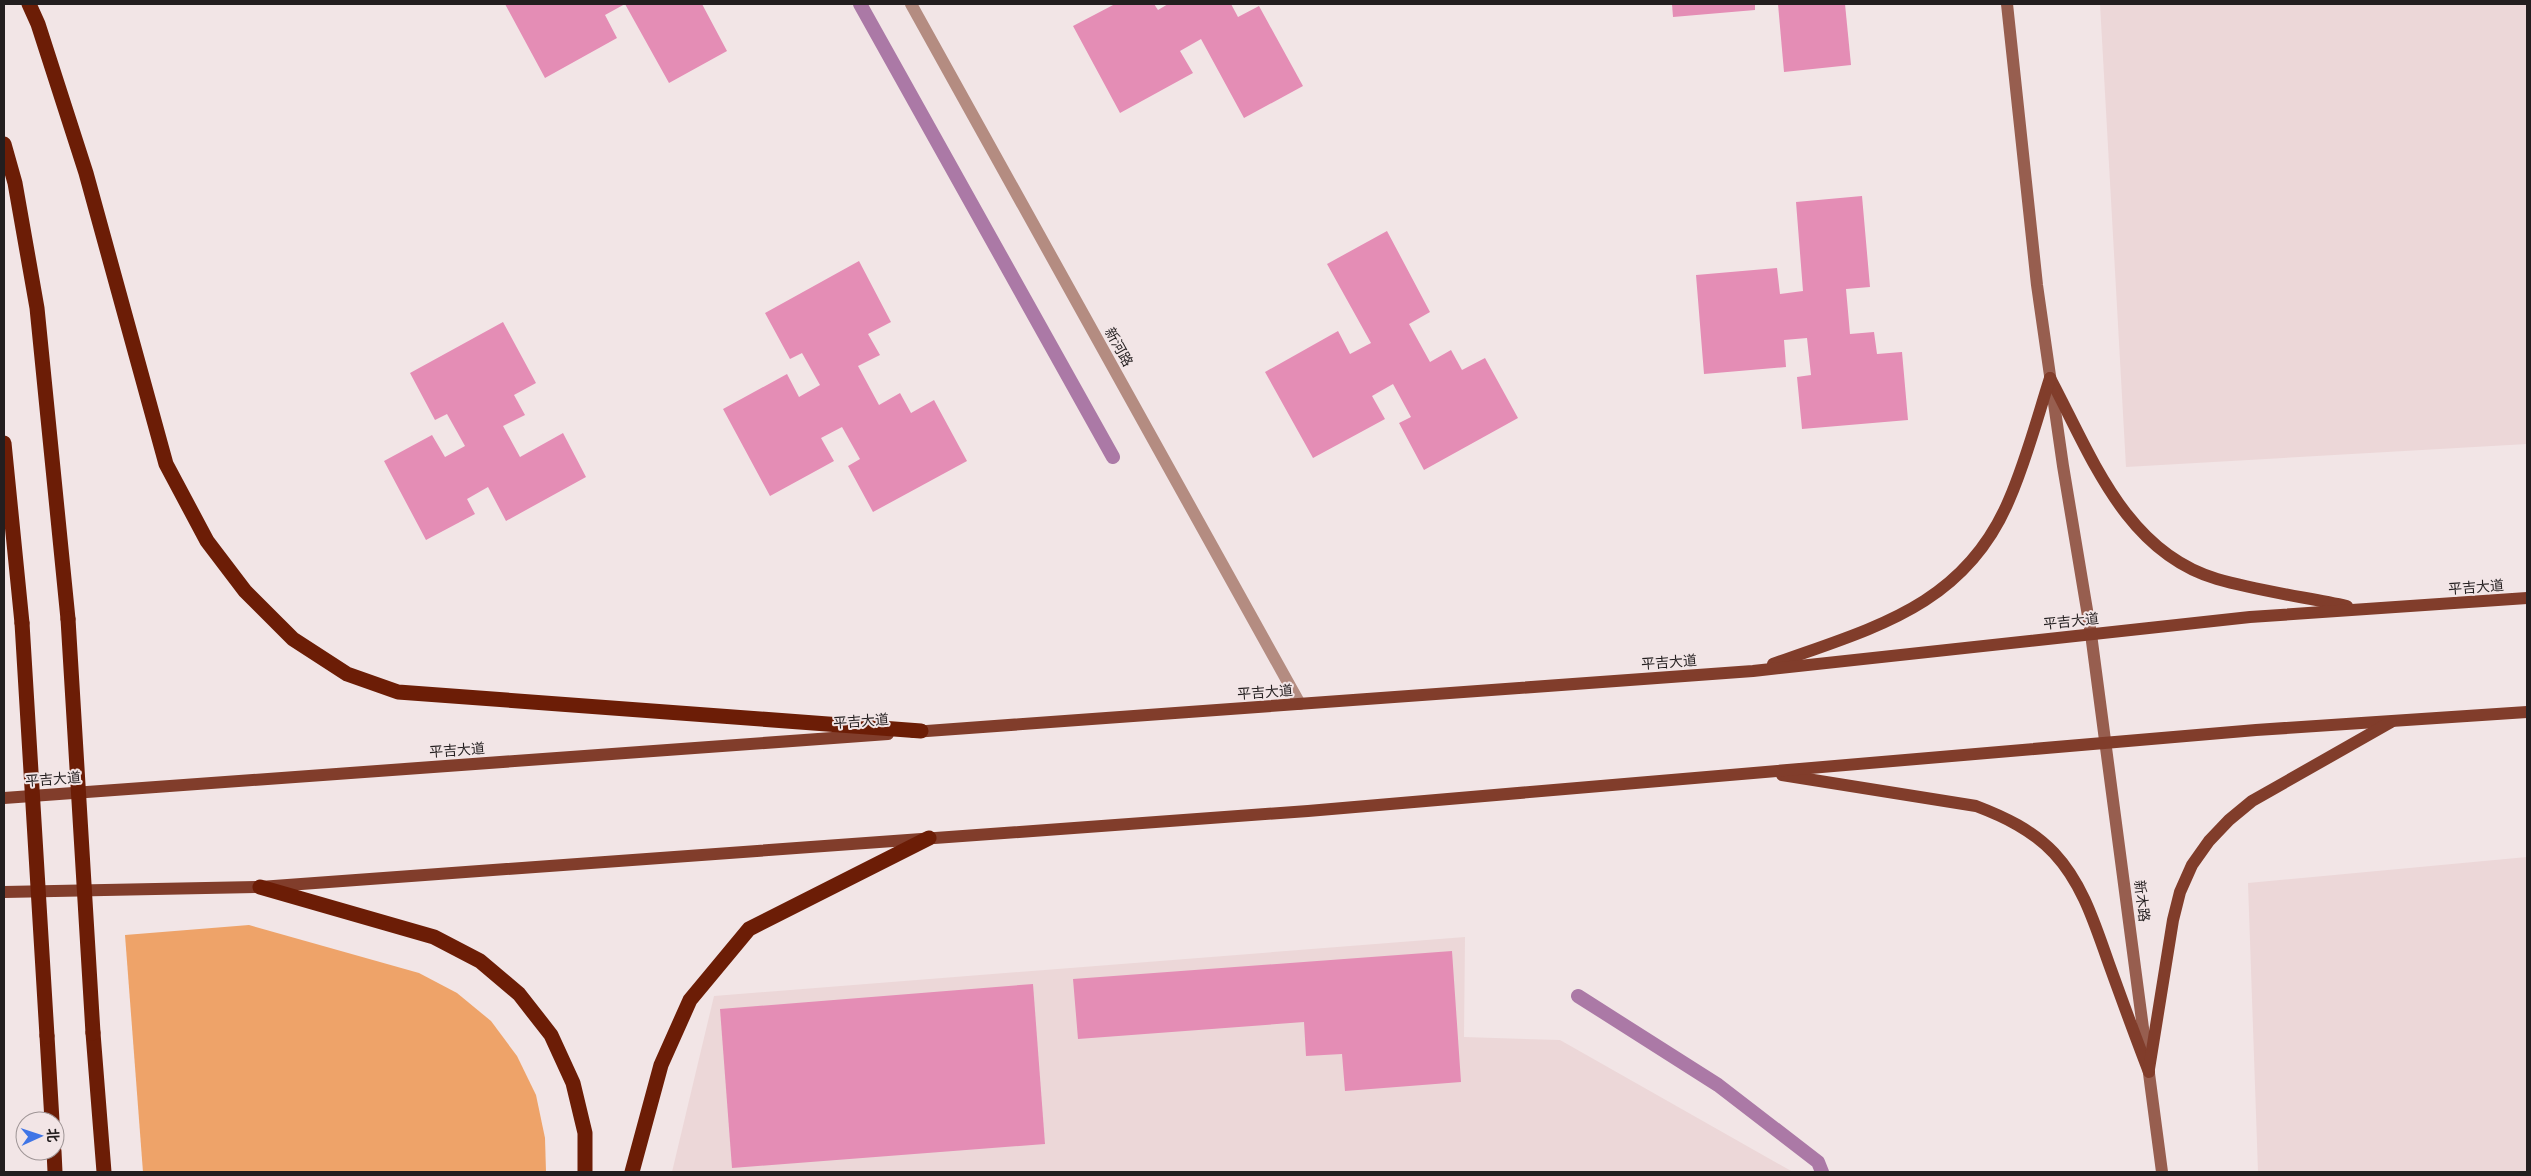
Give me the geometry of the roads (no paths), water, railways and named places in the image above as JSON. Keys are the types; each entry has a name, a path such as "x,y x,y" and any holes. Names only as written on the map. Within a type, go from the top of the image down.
{"highway":[{"path":"29,4 38,24 86,173 166,464 207,540 245,591 292,639 347,674 398,692 921,731"},
{"path":"4,144 15,183 37,308 68,619 93,1033 104,1172"},
{"path":"4,443 22,622 51,1111"},
{"path":"632,1172 661,1065 690,1000 749,929 929,838"},
{"path":"260,887 434,937 480,960 519,994 550,1035 573,1083 585,1133 585,1172"}],"main road":[{"path":"2050,378 2124,514 2143,536 2165,553 2190,568 2217,579 2362,609"},
{"path":"1754,671 1876,627 1910,611 1942,590 1970,564 1992,533 2009,500 2050,378"},
{"name":"平吉大道","path":"4,798 1754,671 2250,616 2527,598"},
{"path":"4,892 260,887 1308,811 2106,743 2527,712"},
{"path":"2148,1072 2173,920 2180,892 2192,865 2209,841 2229,820 2252,802 2394,721"},
{"path":"1763,772 1976,806 2004,817 2030,833 2053,852 2072,876 2087,903 2148,1072"}],"street":[{"name":"新河路","path":"911,4 1300,704"},
{"name":"新木路","path":"2007,4 2022,150 2050,378 2091,634 2162,1172"}],"waterway":[{"path":"860,4 1113,457"},
{"path":"1578,996 1718,1085 1818,1162 1822,1172"}]}
